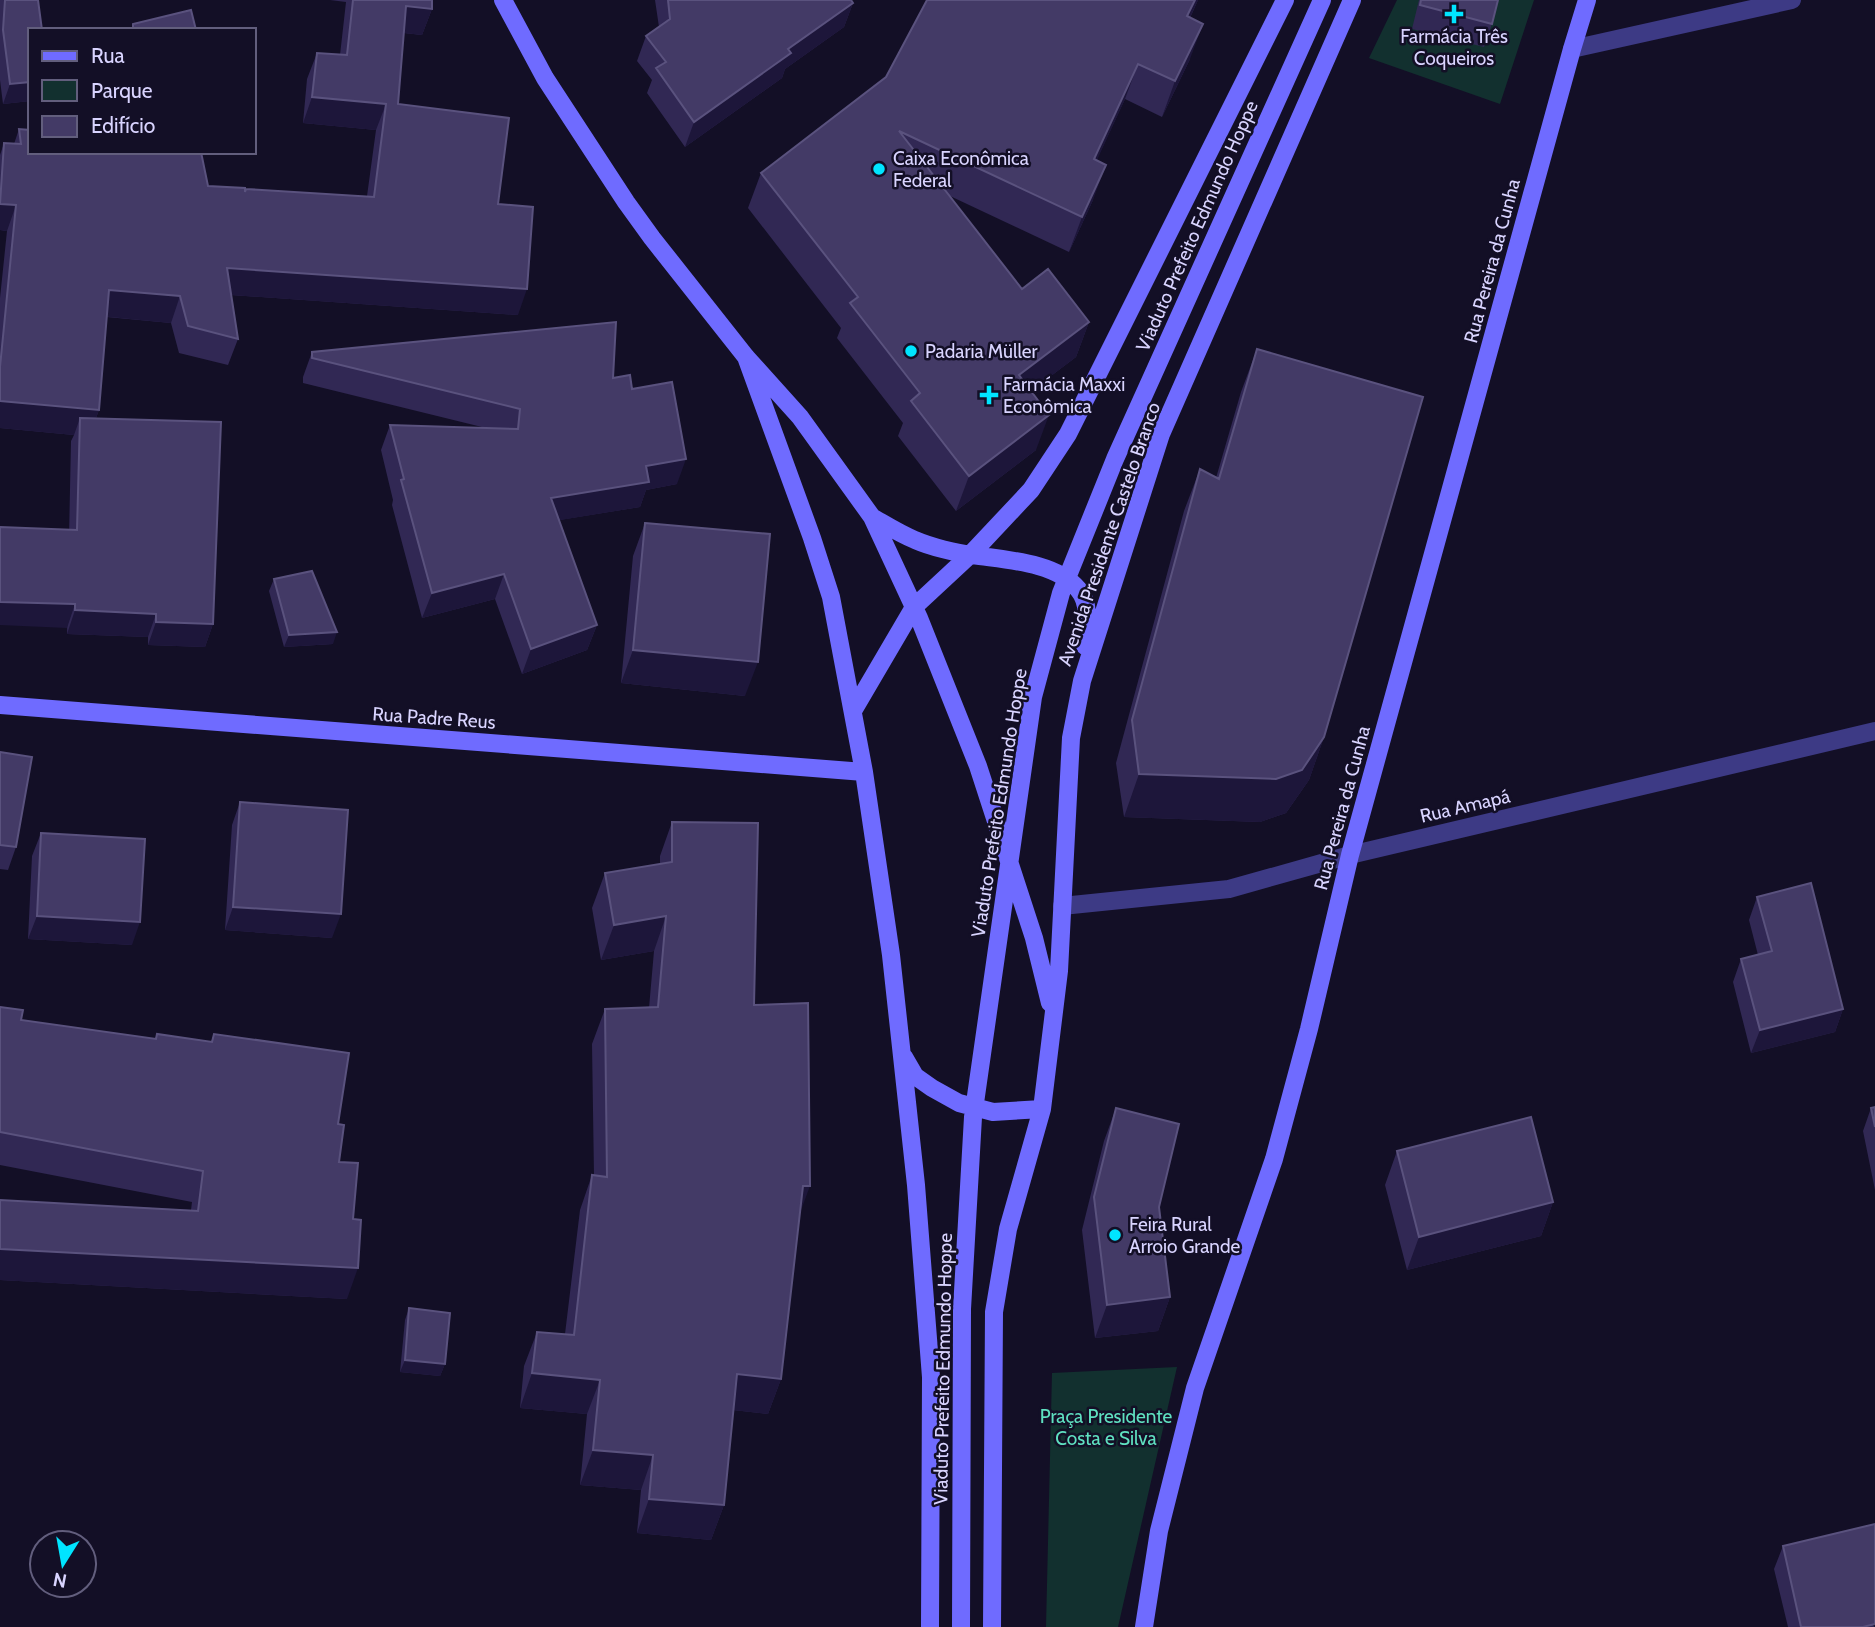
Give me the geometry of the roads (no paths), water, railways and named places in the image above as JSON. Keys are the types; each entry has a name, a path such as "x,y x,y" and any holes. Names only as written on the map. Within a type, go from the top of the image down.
{"main road":[{"path":"503,0 545,78 625,202 746,357 800,417 872,517 914,607 997,820 1034,938 1053,1015"},
{"path":"853,711 914,607 970,555 1031,490 1068,434 1285,0"},
{"name":"Viaduto Prefeito Edmundo Hoppe","path":"961,1627 962,1309 973,1117 1033,697 1061,593 1115,459 1322,0"},
{"name":"Avenida Presidente Castelo Branco","path":"992,1627 994,1312 1008,1229 1042,1109 1059,971 1071,737 1082,681 1161,434 1352,0"},
{"name":"Rua Pereira da Cunha","path":"1144,1627 1159,1531 1195,1388 1274,1159 1309,1029 1350,855 1587,0"},
{"path":"746,357 831,597 864,772 889,943 916,1185 931,1377 930,1627"},
{"path":"872,517 915,540 970,555 1014,561 1059,573 1078,588 1086,601 1088,623 1082,681"},
{"name":"Rua Padre Reus","path":"0,705 864,772"},
{"path":"902,1054 915,1076 959,1103 993,1112 1042,1109"}],"street":[{"path":"1572,49 1792,0"},
{"name":"Rua Amapá","path":"1062,906 1229,888 1350,855 1875,731"}],"place":[{"name":"Farmácia Três Coqueiros","path":"1454,14"},
{"name":"Caixa Econômica Federal","path":"879,169"},
{"name":"Padaria Müller","path":"911,351"},
{"name":"Farmácia Maxxi Econômica","path":"989,395"},
{"name":"Feira Rural Arroio Grande","path":"1115,1235"}],"park label":[{"name":"Praça Presidente Costa e Silva","path":"1106,1427"}]}
